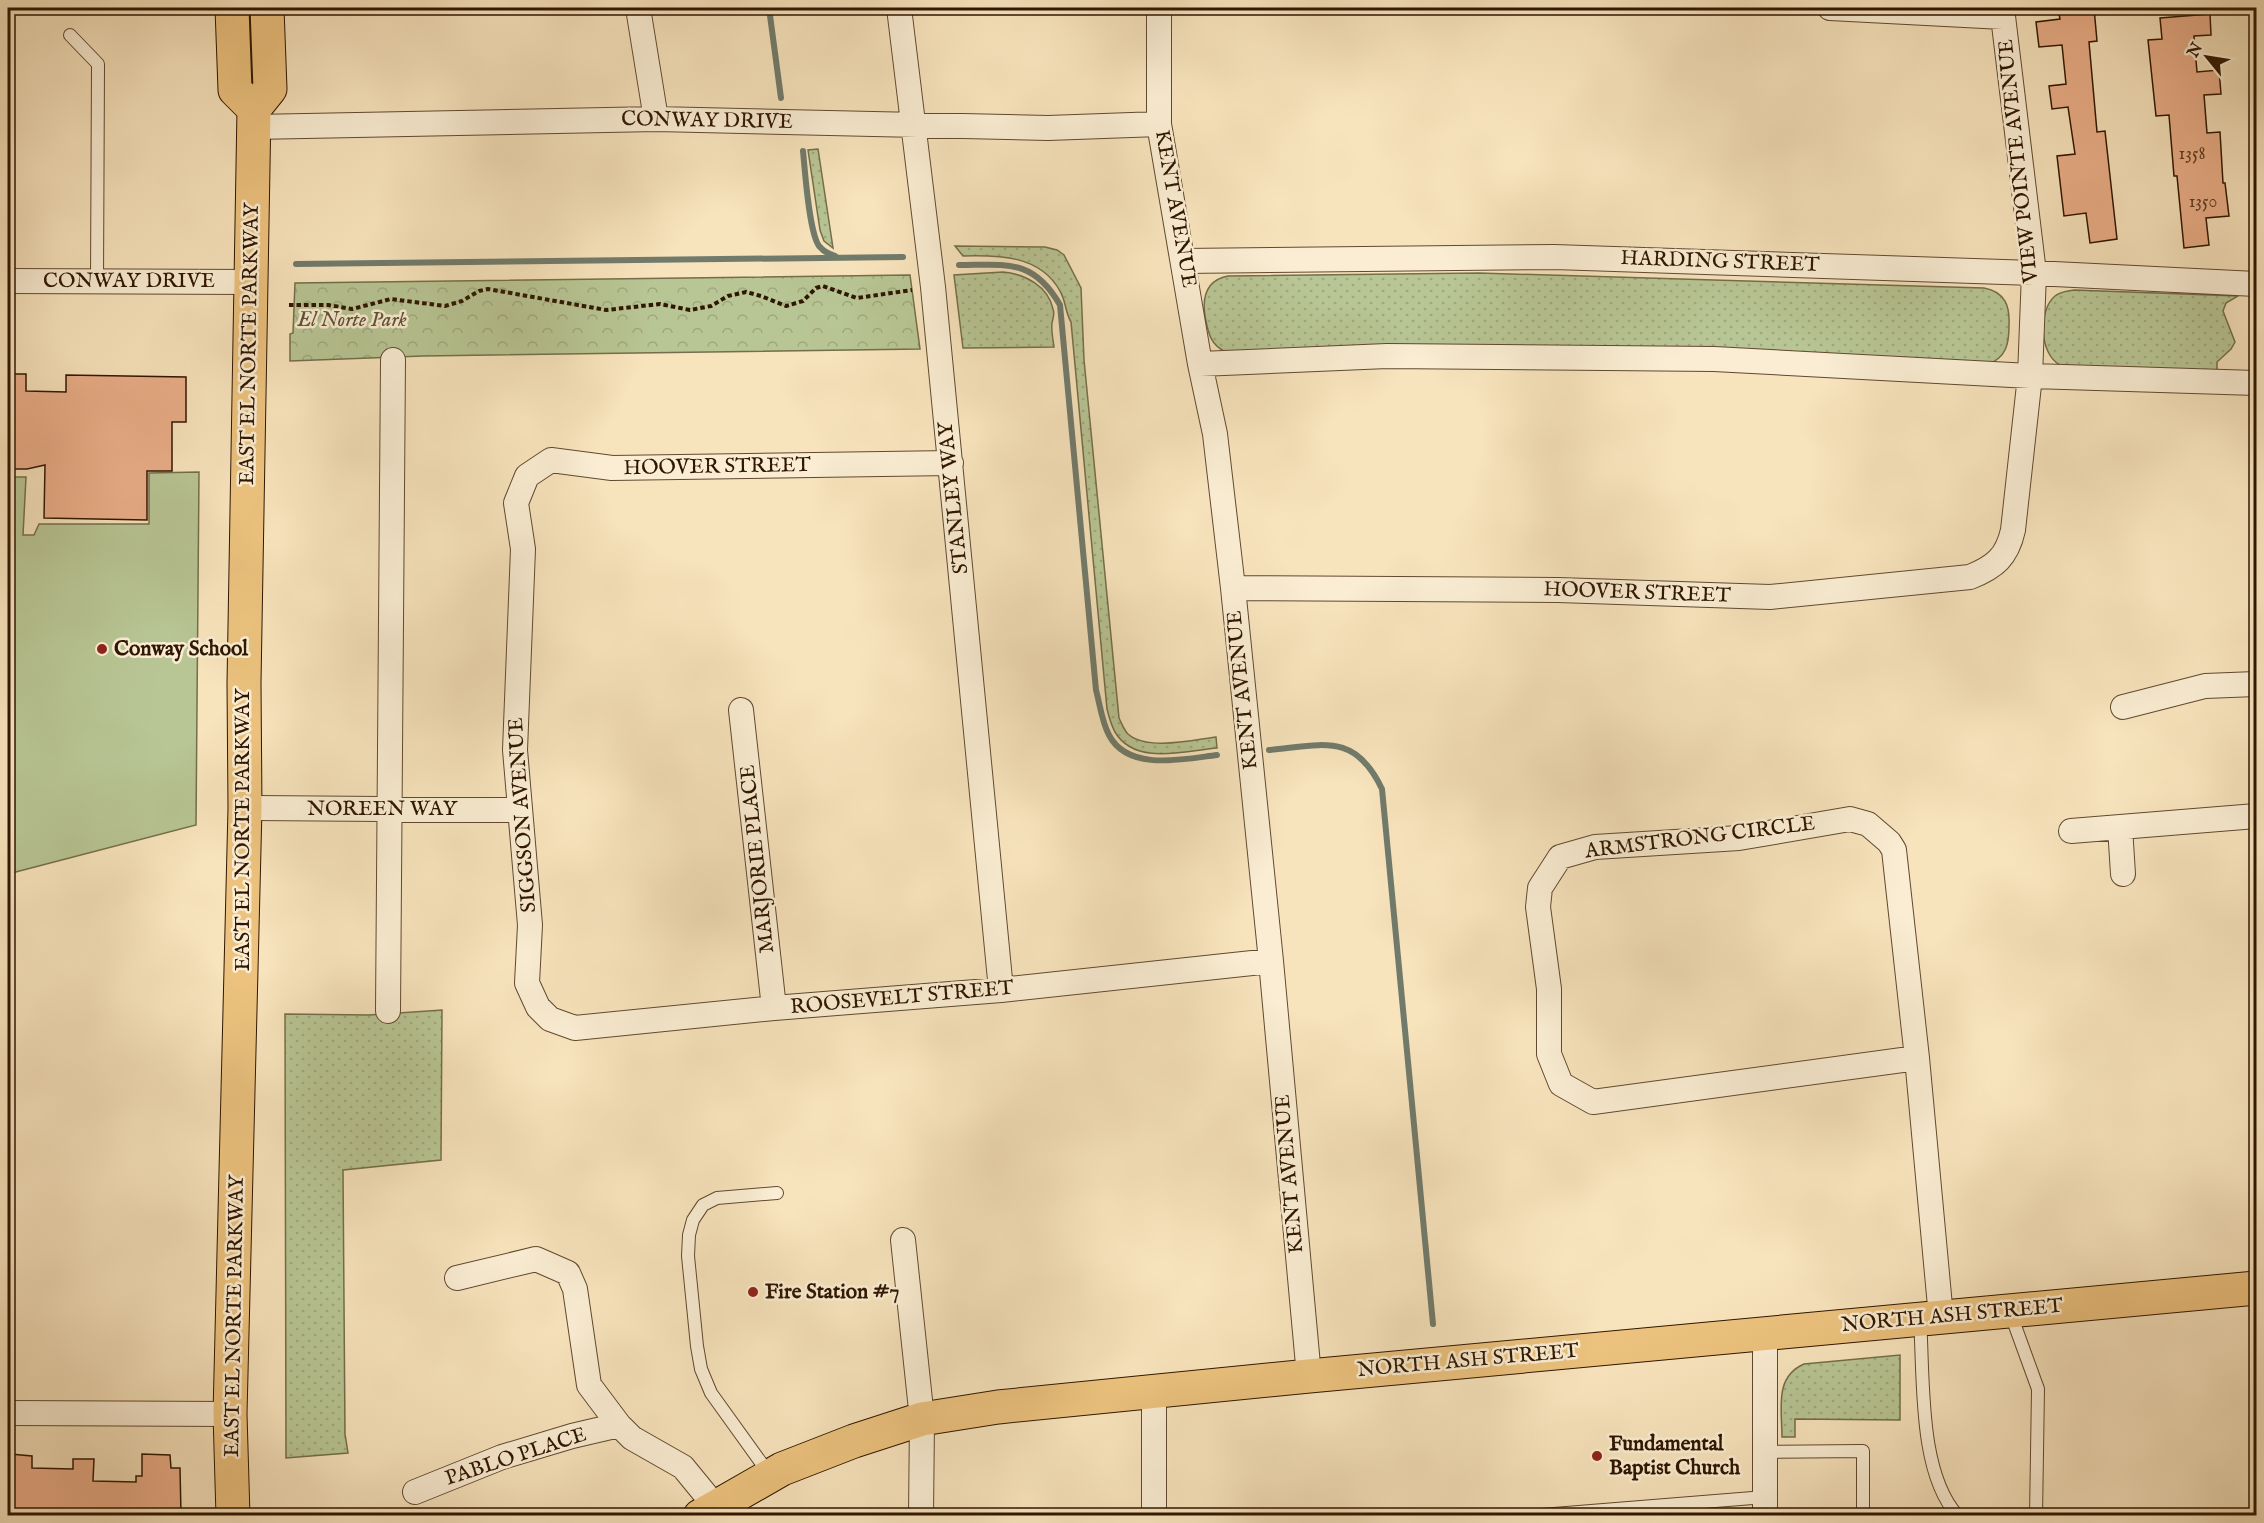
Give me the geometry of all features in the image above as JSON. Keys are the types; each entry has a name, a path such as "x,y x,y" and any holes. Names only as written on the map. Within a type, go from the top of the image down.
{"main road":[{"path":"232,8 235,90 254,118 270,89 267,8"},
{"name":"EAST EL NORTE PARKWAY","path":"233,1515 230,1414 245,808 244,683 254,118"},
{"name":"NORTH ASH STREET","path":"708,1511 782,1469 854,1441 922,1419 998,1407 2256,1288"}],"street":[{"path":"638,8 656,119"},
{"name":"STANLEY WAY","path":"899,8 933,287 1001,990"},
{"name":"KENT AVENUE","path":"1159,8 1160,124 1200,364 1215,434 1271,961 1309,1376"},
{"path":"1830,8 2002,12"},
{"name":"VIEW POINTE AVENUE","path":"2002,12 2034,273 2030,376 2013,530"},
{"name":"CONWAY DRIVE","path":"254,118 656,119 1048,128 1160,124"},
{"name":"HARDING STREET","path":"1184,261 1554,257 2034,273 2256,284"},
{"name":"CONWAY DRIVE","path":"8,281 251,282"},
{"path":"1200,364 1387,356 1714,359 2030,376 2256,383"},
{"path":"388,1011 393,360"},
{"name":"HOOVER STREET","path":"518,514 516,503 527,477 551,460 612,468 951,464"},
{"name":"SIGGSON AVENUE","path":"518,514 522,549 515,750 530,925 527,983 538,1007"},
{"name":"HOOVER STREET","path":"1233,588 1558,590 1770,597 1970,577 1991,569 2009,548 2013,530"},
{"path":"2123,707 2205,686 2256,684"},
{"name":"MARJORIE PLACE","path":"741,710 774,1008"},
{"name":"NOREEN WAY","path":"245,808 519,810"},
{"path":"2071,831 2256,816"},
{"name":"ARMSTRONG CIRCLE","path":"1917,1058 1593,1102 1561,1083 1549,1054 1549,989 1538,907 1540,888 1560,857 1595,847 1739,838 1850,819 1868,824 1889,842 1894,850 1917,1058 1930,1318"},
{"path":"2120,827 2123,874"},
{"name":"ROOSEVELT STREET","path":"538,1007 550,1019 575,1028 774,1008 1001,990 1271,961"},
{"path":"903,1240 922,1419 921,1515"},
{"path":"457,1278 536,1259 568,1272 575,1289 589,1385 619,1425 632,1438 683,1467 708,1511"},
{"path":"1765,1334 1765,1506"},
{"path":"1154,1392 1154,1515"},
{"path":"8,1413 230,1414"},
{"name":"PABLO PLACE","path":"415,1492 502,1457 619,1425"}],"lane":[{"path":"70,35 98,64 97,281"},
{"path":"770,1476 711,1393 701,1369 688,1256 689,1235 693,1220 704,1205 717,1198 777,1193"},
{"path":"2010,1311 2038,1389 2036,1515"},
{"path":"1930,1318 1926,1426 1931,1461 1940,1487 1950,1507 1958,1515"},
{"path":"1765,1452 1863,1451 1863,1515"},
{"path":"1529,1515 1765,1506"}],"path":[{"path":"289,305 328,305 352,309 391,299 445,306 488,289 522,297 548,298 593,309 628,309 660,304 690,310 711,306 729,296 746,292 786,306 803,301 816,288 823,286 856,298 933,287"}],"green space":[{"path":"818,149 833,248 824,241 820,230 808,150"},
{"path":"955,246 1045,247 1057,250 1064,255 1081,288 1084,360 1119,718 1128,734 1136,739 1170,743 1216,737 1217,748 1176,753 1148,753 1124,743 1115,732 1107,709 1071,322 1060,291 1052,279 1041,270 1030,264 1004,257 963,256"},
{"path":"1003,272 1027,279 1046,294 1054,311 1052,329 1054,347 963,348 954,275"},
{"path":"1479,273 1984,288 1997,293 2005,301 2009,313 2008,339 2003,354 1988,364 1226,352 1213,342 1205,316 1204,302 1208,290 1215,281 1228,276"},
{"name":"El Norte Park","path":"910,275 920,349 423,356 290,361 295,283"},
{"path":"2074,290 2238,296 2226,303 2223,311 2235,342 2217,362 2217,372 2060,365 2048,352 2043,332 2044,321 2049,303 2055,296"},
{"name":"Conway School","path":"199,472 196,825 8,874 8,477 26,477 23,535 34,535 39,524 149,524 149,473"},
{"path":"442,1010 441,1160 343,1170 345,1434 348,1453 286,1458 285,1014 369,1015"},
{"path":"1900,1355 1900,1420 1795,1419 1795,1437 1782,1437 1782,1395 1784,1385 1794,1370 1804,1364"}],"building":[{"path":"2058,8 2094,8 2097,41 2089,42 2097,132 2105,131 2117,239 2090,243 2086,213 2064,216 2057,156 2075,154 2068,107 2052,109 2049,86 2066,84 2062,45 2039,47 2036,22 2060,19"},
{"path":"2210,14 2211,35 2194,36 2197,72 2219,70 2221,94 2204,95 2207,133 2220,132 2223,183 2225,183 2229,216 2206,218 2209,245 2184,248 2177,176 2174,176 2169,115 2156,116 2148,40 2162,39 2160,18"},
{"path":"8,374 26,374 26,391 66,392 66,375 186,377 186,422 172,422 172,471 147,471 147,520 44,518 45,465 27,469 8,469"},
{"path":"10,1454 32,1456 32,1468 73,1469 73,1459 94,1459 93,1481 136,1482 136,1476 142,1476 142,1454 170,1455 171,1468 180,1468 181,1515 10,1515"}],"waterway":[{"path":"769,8 781,98"},
{"path":"803,151 808,201 816,239 823,250 835,256"},
{"path":"296,264 903,257"},
{"path":"959,265 1017,267 1039,279 1060,305 1096,690 1109,735 1118,747 1143,759 1173,760 1217,755"},
{"path":"1269,750 1321,745 1349,750 1361,758 1372,771 1382,789 1433,1324"}],"place":[{"name":"Conway School","path":"102,649"},
{"name":"Fire Station #7","path":"753,1292"},
{"name":"Fundamental Baptist Church","path":"1597,1456"}]}
